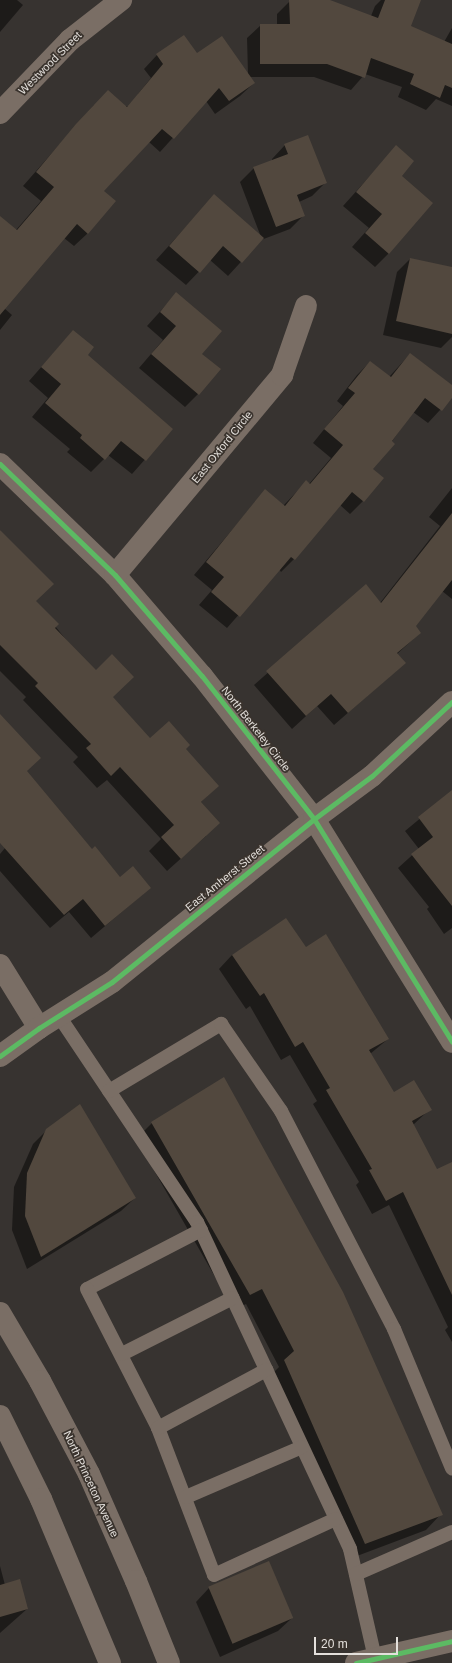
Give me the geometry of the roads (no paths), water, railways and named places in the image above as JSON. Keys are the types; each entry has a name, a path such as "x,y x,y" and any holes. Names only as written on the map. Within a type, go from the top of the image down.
{"street":[{"name":"Westwood Street","path":"0,113 70,40 121,0"},
{"name":"East Oxford Circle","path":"115,575 282,375 306,306"},
{"name":"North Berkeley Circle","path":"0,464 115,575 202,676 314,819 452,1042"},
{"name":"East Amherst Street","path":"0,1056 39,1028 112,982 314,819 372,776 452,702"},
{"path":"0,965 39,1028"},
{"name":"North Princeton Avenue","path":"0,1313 40,1381 89,1474 136,1580 169,1663"},
{"path":"0,1416 41,1499 110,1663"},
{"path":"366,1661 452,1641"}],"lane":[{"path":"59,1016 201,1230 350,1549 356,1574 366,1661"},
{"path":"109,1091 220,1024 281,1111 394,1329 452,1468"},
{"path":"201,1230 87,1289 122,1354 158,1428 186,1497 214,1575 336,1520"},
{"path":"122,1354 233,1298"},
{"path":"158,1428 266,1370"},
{"path":"186,1497 302,1447"},
{"path":"356,1574 452,1532"}]}
